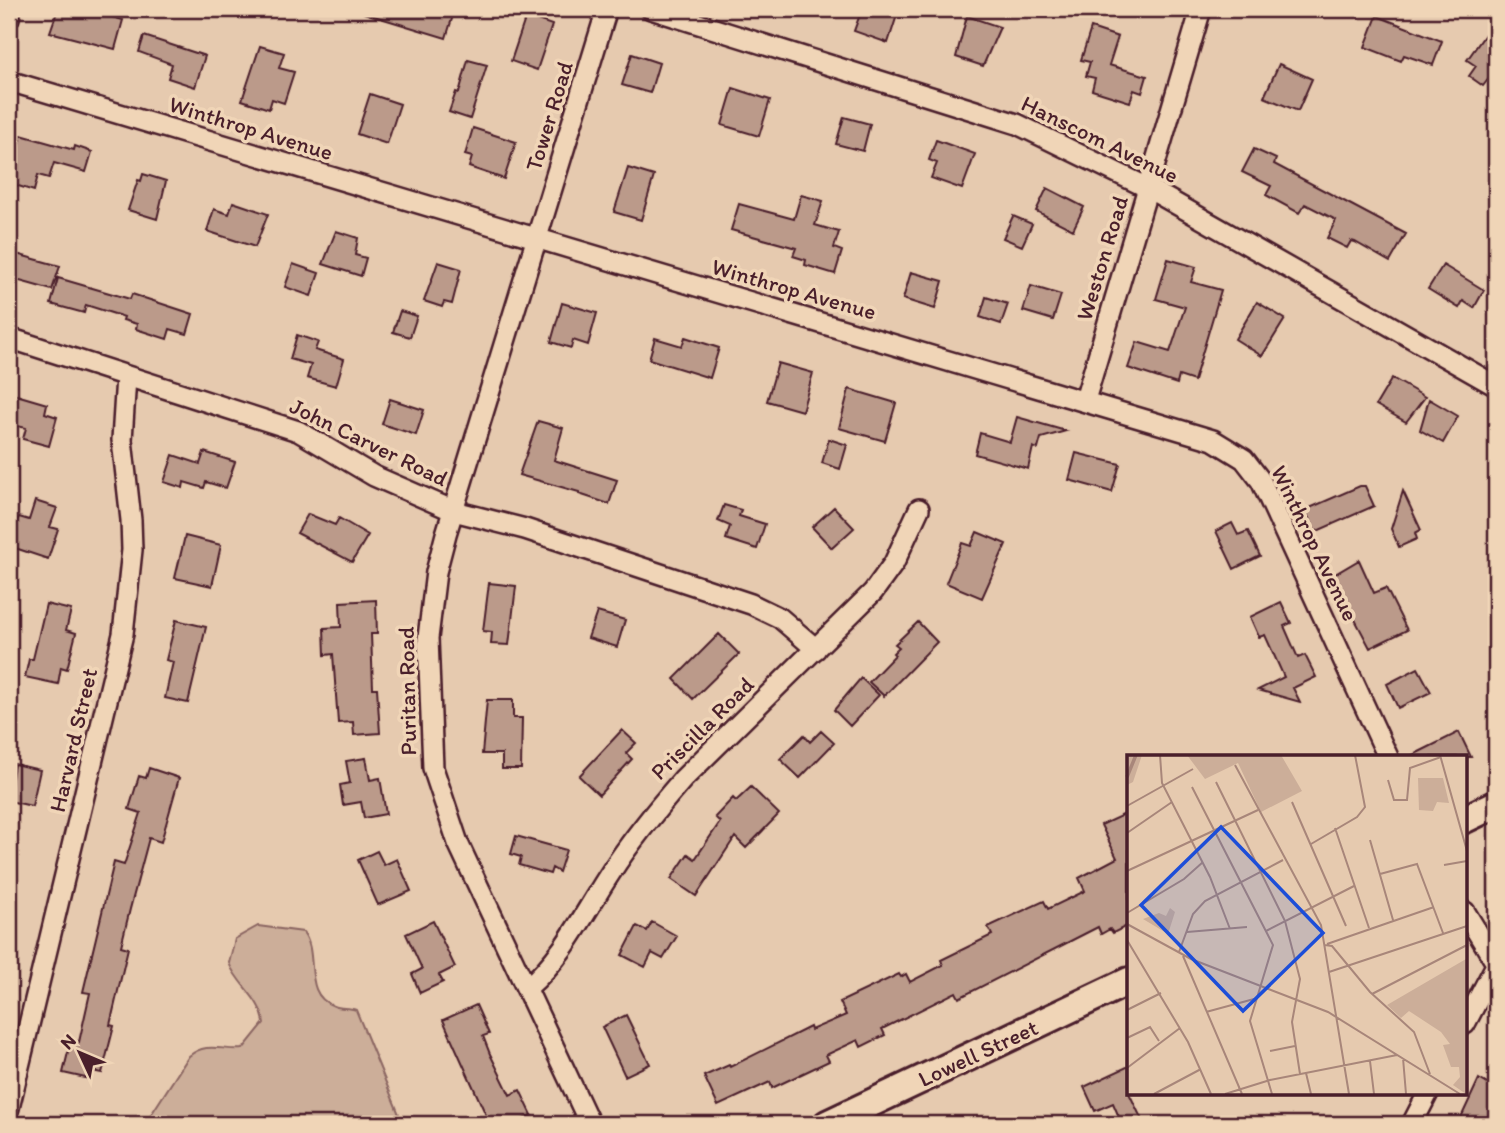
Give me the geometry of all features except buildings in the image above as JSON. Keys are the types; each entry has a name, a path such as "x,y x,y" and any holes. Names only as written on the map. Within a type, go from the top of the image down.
{"main road":[{"path":"1466,819 1496,804"},
{"name":"Lowell Street","path":"827,1124 1127,982"}],"street":[{"path":"9,18 11,9"},
{"name":"Tower Road","path":"537,239 607,9"},
{"name":"Hanscom Avenue","path":"651,9 992,114 1034,131 1148,188 1496,386"},
{"name":"Weston Road","path":"1085,400 1201,9"},
{"name":"Winthrop Avenue","path":"9,81 1205,436 1237,454 1253,470 1295,551 1387,755"},
{"name":"Puritan Road","path":"537,239 440,555 429,613 427,668 433,768 458,843 590,1124"},
{"name":"John Carver Road","path":"9,338 298,430 374,476 454,511 524,529 751,604 780,618 816,649"},
{"name":"Harvard Street","path":"9,1108 123,634 132,551 122,440 126,377"},
{"name":"Priscilla Road","path":"527,988 567,945 609,874 683,779 873,592 894,563 919,509"},
{"path":"1466,914 1496,964 1466,1022"},
{"path":"1412,1124 1428,1094"}],"shaded area":[{"path":"258,926 303,932 308,941 318,993 324,1001 334,1006 356,1010 403,1124 145,1124 189,1056 208,1048 243,1049 264,1023 259,1006 229,963 235,939"}]}
